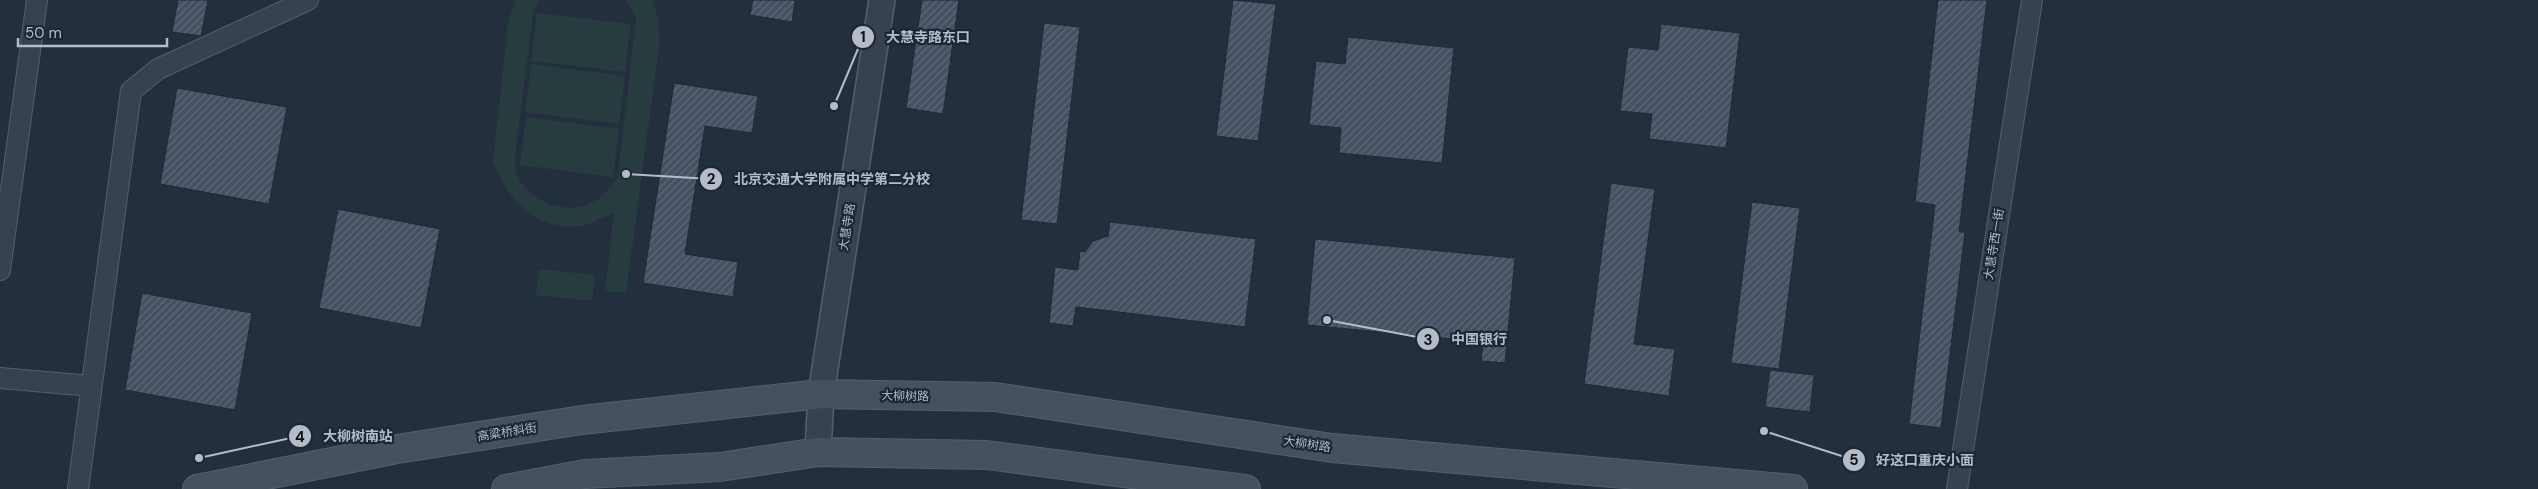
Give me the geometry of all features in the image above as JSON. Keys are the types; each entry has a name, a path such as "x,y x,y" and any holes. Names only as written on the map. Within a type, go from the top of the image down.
{"main road":[{"name":"高粱桥斜街","path":"197,489 397,449 582,420 821,394"},
{"name":"大柳树路","path":"821,394 995,397 1332,448 1793,489"},
{"path":"506,489 585,474 720,467 818,452 987,454 1246,489"}],"street":[{"path":"0,270 37,0"},
{"path":"78,489 131,91 143,79 158,69 308,0"},
{"name":"大慧寺路","path":"818,452 821,394 882,0"},
{"name":"大慧寺西一街","path":"1957,489 2032,0"},
{"path":"0,378 91,386"}],"green space":[{"path":"515,0 540,0 534,9 515,154 516,170 520,181 537,198 559,207 571,208 598,200 618,176 636,17 625,0 653,0 659,26 659,47 626,293 605,291 614,212 579,226 549,223 525,210 515,200 499,176 493,162 508,23"},
{"path":"537,13 631,24 625,72 531,61"},
{"path":"531,64 625,76 619,124 525,112"},
{"path":"526,117 619,129 613,177 520,165"},
{"path":"539,269 595,275 592,301 536,295"}],"building":[{"path":"178,0 208,0 201,36 172,32"},
{"path":"753,0 795,0 792,22 750,15"},
{"path":"922,0 959,0 943,114 906,108"},
{"path":"1233,0 1276,4 1258,141 1216,136"},
{"path":"1938,0 1987,0 1959,232 1965,232 1941,428 1909,424 1935,205 1915,202"},
{"path":"1044,23 1080,27 1057,224 1021,220"},
{"path":"1661,24 1740,33 1726,148 1649,139 1652,114 1620,111 1628,47 1658,50"},
{"path":"1348,37 1454,48 1442,163 1339,153 1341,128 1309,125 1316,61 1345,64"},
{"path":"674,83 758,96 752,133 705,126 685,254 738,262 733,297 643,283"},
{"path":"177,88 287,107 269,204 160,184"},
{"path":"1611,183 1655,189 1634,344 1675,349 1669,396 1584,384"},
{"path":"1752,202 1800,208 1779,369 1731,363"},
{"path":"338,209 440,229 421,328 319,308"},
{"path":"1110,222 1256,239 1245,327 1076,307 1073,326 1049,323 1055,267 1078,270 1080,251 1085,252 1093,241 1108,236"},
{"path":"1315,239 1515,258 1505,363 1481,361 1483,342 1307,325"},
{"path":"142,293 252,313 235,410 125,390"},
{"path":"1770,370 1814,375 1810,412 1765,407"}],"place":[{"name":"大慧寺路东口","path":"834,106"},
{"name":"北京交通大学附属中学第二分校","path":"626,174"},
{"name":"中国银行","path":"1327,320"},
{"name":"好这口重庆小面","path":"1764,431"},
{"name":"大柳树南站","path":"199,458"}]}
